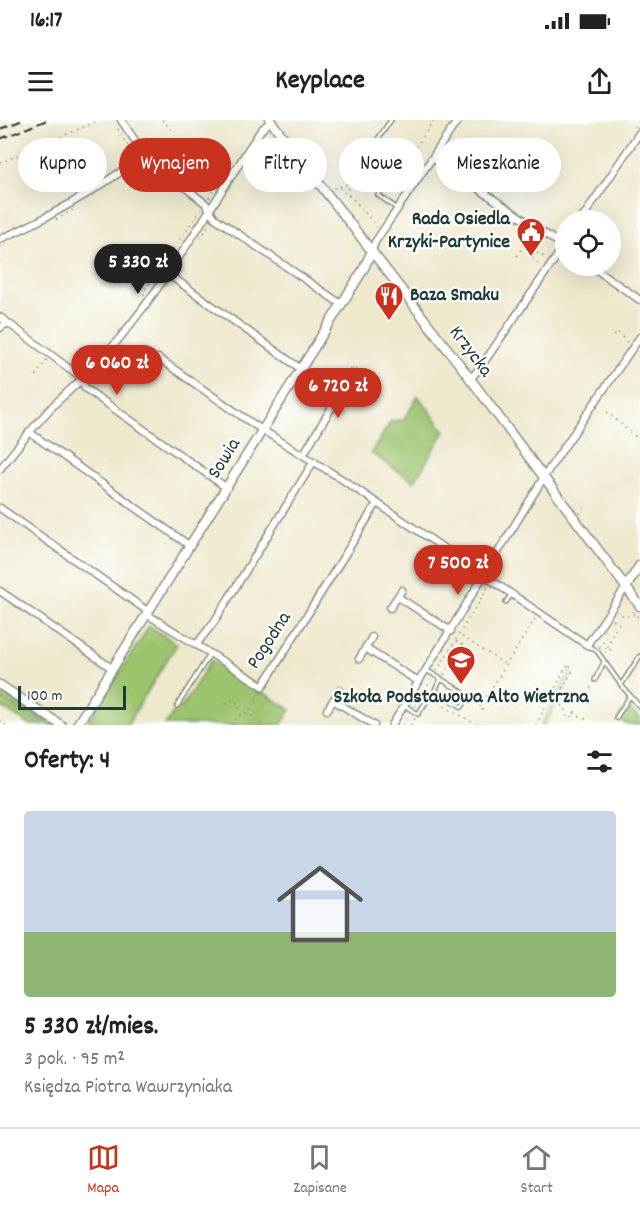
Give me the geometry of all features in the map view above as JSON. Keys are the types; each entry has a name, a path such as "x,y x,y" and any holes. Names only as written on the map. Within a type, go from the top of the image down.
{"street":[{"name":"Sowia","path":"77,725 366,266 375,242 458,120"},
{"path":"0,469 29,432 114,345 168,274 261,130 271,121"},
{"name":"Krzycka","path":"271,121 470,379 626,587 635,608"},
{"path":"122,123 133,138"},
{"path":"587,210 640,132"},
{"path":"433,158 555,238"},
{"path":"0,239 51,216 119,173"},
{"path":"191,192 206,204 216,218 341,304"},
{"path":"470,379 480,368 555,257"},
{"path":"168,274 301,369"},
{"path":"605,276 640,300"},
{"path":"0,317 78,375 87,389 227,488"},
{"path":"0,328 7,323"},
{"path":"392,725 543,477 640,338"},
{"path":"158,358 263,430 377,502 587,645 640,565"},
{"path":"303,454 353,372"},
{"path":"29,432 190,546"},
{"path":"196,645 214,622 314,461"},
{"name":"Pogodna","path":"0,508 148,613 263,686 377,502"},
{"path":"390,608 402,590"},
{"path":"0,591 113,669"},
{"path":"398,597 451,631"},
{"path":"359,659 372,637"},
{"path":"365,648 419,682"},
{"path":"0,685 61,725"},
{"path":"327,710 340,690"},
{"path":"333,700 374,725"}],"lane":[{"path":"379,138 391,120"},
{"path":"380,192 378,195 398,209"},
{"path":"506,602 511,594"},
{"path":"587,645 597,651 640,707"},
{"path":"177,706 210,654"},
{"path":"621,685 640,656"},
{"path":"594,682 604,662"},
{"path":"426,670 441,679 468,696 462,706 435,690 441,679"},
{"path":"616,718 630,696"},
{"path":"404,705 418,714 426,702"}],"path":[{"path":"0,163 100,120"},
{"path":"162,120 172,130"},
{"path":"422,138 434,120"},
{"path":"444,120 448,125"},
{"path":"122,123 128,138"},
{"path":"332,189 338,187 349,196 378,228"},
{"path":"202,192 209,197"},
{"path":"349,192 349,196"},
{"path":"145,299 143,294 147,286 201,209"},
{"path":"517,256 531,233"},
{"path":"523,245 547,259"},
{"path":"535,253 532,258 542,266"},
{"path":"614,336 617,332 633,347"},
{"path":"36,376 47,359"},
{"path":"607,412 638,439"},
{"path":"579,514 587,504"},
{"path":"403,725 491,581"},
{"path":"622,622 635,608 640,620"},
{"path":"617,611 625,617"},
{"path":"483,710 479,708 538,613"},
{"path":"599,647 606,638 605,630 612,619 623,626"},
{"path":"612,649 607,648 614,630 619,628"},
{"path":"462,638 506,664"},
{"path":"441,679 463,645 456,640"},
{"path":"536,725 566,667 570,666 572,672 555,701 565,707 567,716 571,718 575,712 585,719 586,724"},
{"path":"590,688 594,682"},
{"path":"423,692 477,725"},
{"path":"232,725 246,713 259,693"},
{"path":"426,702 429,696"},
{"path":"226,703 231,700 236,701 242,715"},
{"path":"246,713 257,718 262,725"},
{"path":"411,725 418,714"},
{"path":"0,721 6,725"}],"green space":[{"path":"418,396 445,431 414,482 371,453 391,421 404,420"},
{"path":"149,626 177,644 127,725 86,725"},
{"path":"211,660 258,687 257,693 262,692 291,710 281,725 165,725 176,708 182,707"},
{"path":"571,670 574,672 545,725 541,725"},
{"path":"0,690 55,725 49,725 0,693"},
{"path":"0,697 44,725 29,725 0,706"},
{"path":"626,708 640,718 640,725 628,725 618,719"}],"railway":[{"path":"0,129 23,120"},
{"path":"0,139 47,120"}],"place":[{"name":"Rada Osiedla Krzyki-Partynice","path":"531,258"},
{"name":"Baza Smaku","path":"389,322"},
{"name":"Szkoła Podstawowa Alto Wietrzna","path":"461,686"}]}
